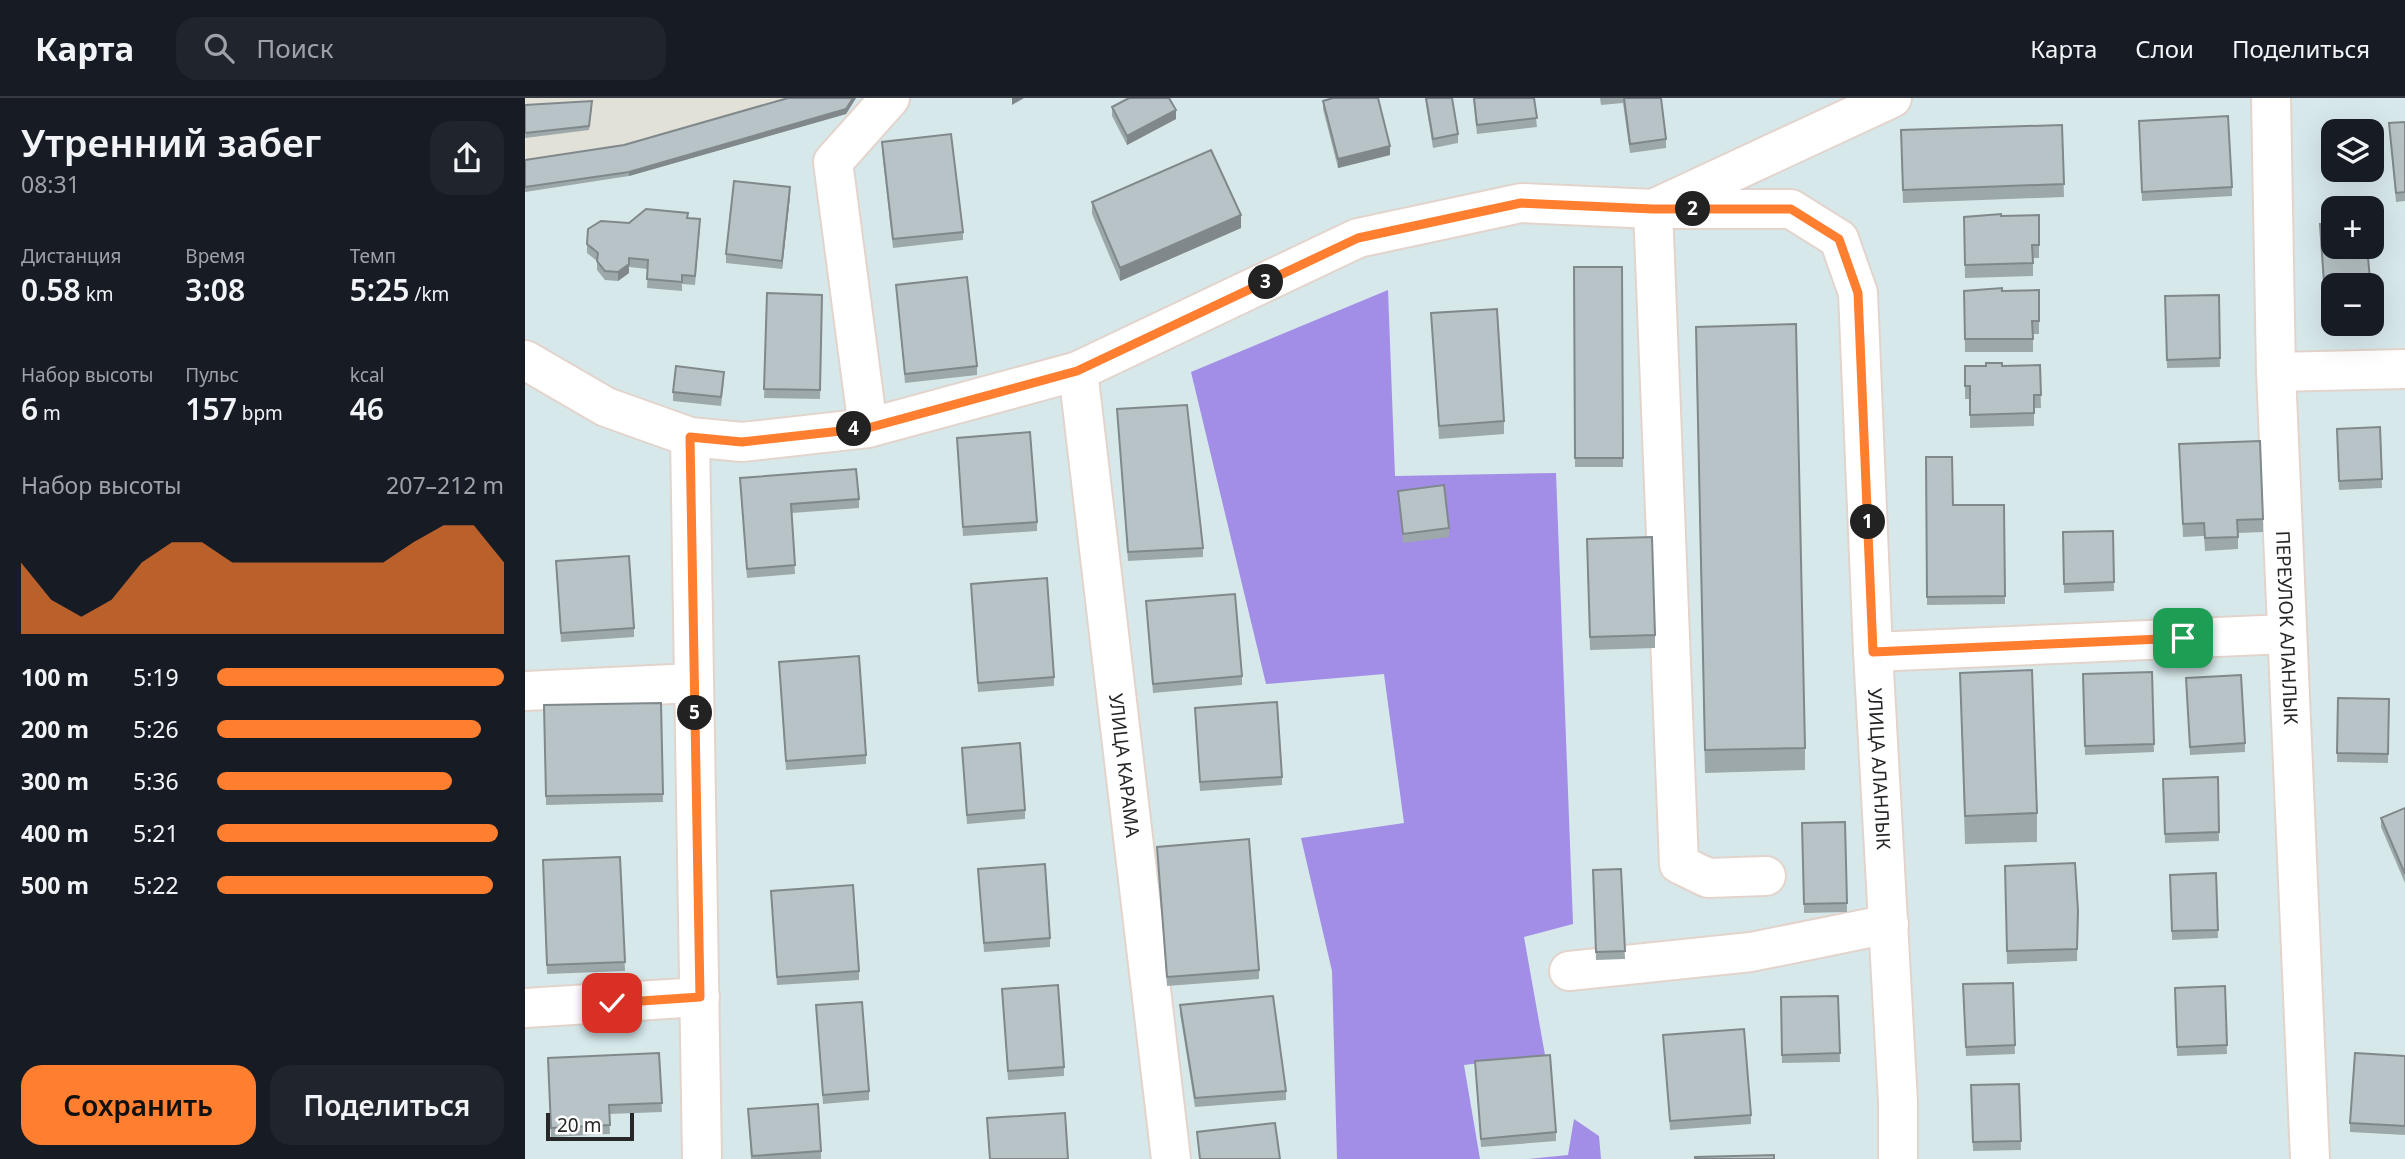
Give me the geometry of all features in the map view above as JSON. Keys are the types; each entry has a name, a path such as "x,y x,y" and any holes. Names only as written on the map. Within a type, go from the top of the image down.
{"street":[{"path":"868,428 833,162 890,98"},
{"path":"1766,876 1708,878 1679,864 1653,209 1892,98"},
{"name":"ПЕРЕУЛОК АЛАНЛЫК","path":"2271,98 2276,372 2309,1159"},
{"name":"УЛИЦА АЛАНЛЫК","path":"525,360 605,407 690,437 742,442 868,428 1077,371 1358,238 1521,203 1653,209 1791,209 1839,239 1858,293 1873,652 1898,1102 1898,1159"},
{"path":"2276,372 2405,369"},
{"name":"УЛИЦА КАРАМА","path":"1077,371 1171,1159"},
{"path":"690,437 702,1159"},
{"path":"1873,652 2286,634"},
{"path":"525,691 694,683"},
{"path":"1569,971 1751,952 1889,924"},
{"path":"525,1008 700,997"}],"shaded area":[{"path":"525,98 856,98 525,192"},
{"path":"1388,290 1395,476 1556,473 1573,924 1524,937 1545,1055 1464,1065 1480,1159 1337,1159 1332,971 1301,838 1404,823 1384,674 1266,684 1191,372"},
{"path":"1574,1119 1599,1136 1601,1159 1528,1159 1568,1155"}],"building":[{"path":"788,98 853,98 846,109 629,172 525,187 525,160 624,145"},
{"path":"1129,98 1169,98 1176,110 1127,136 1112,107"},
{"path":"1333,98 1378,98 1390,146 1338,159 1323,101"},
{"path":"1426,98 1452,98 1458,134 1433,139"},
{"path":"1474,98 1534,98 1537,118 1477,125"},
{"path":"1624,98 1661,98 1666,139 1630,144"},
{"path":"592,101 589,126 525,133 525,105"},
{"path":"2228,116 2232,187 2142,192 2139,121"},
{"path":"2405,122 2405,192 2396,193 2389,123"},
{"path":"2062,125 2064,184 1903,190 1901,130"},
{"path":"951,134 963,232 893,239 882,142"},
{"path":"1211,150 1241,215 1120,268 1092,202"},
{"path":"734,181 790,187 782,261 726,254"},
{"path":"646,209 688,213 687,218 700,219 695,276 682,275 682,282 647,279 648,260 629,258 629,264 618,272 605,271 597,261 598,253 587,244 588,229 601,221 629,223"},
{"path":"2039,215 2039,245 2032,245 2033,263 1965,265 1964,217"},
{"path":"2322,259 2368,259 2369,273 2323,273"},
{"path":"1574,267 1622,267 1623,458 1575,458"},
{"path":"967,277 977,366 905,374 896,285"},
{"path":"2002,288 2002,291 2039,290 2039,321 2032,321 2033,339 1965,339 1964,291"},
{"path":"767,293 822,295 820,390 764,389"},
{"path":"2219,295 2220,358 2167,360 2165,296"},
{"path":"1497,309 1504,421 1439,426 1431,313"},
{"path":"1796,324 1805,748 1705,750 1696,327"},
{"path":"1986,363 2002,363 2002,366 2040,365 2041,395 2034,395 2034,413 1970,415 1970,386 1965,386 1965,366 1986,366"},
{"path":"676,366 724,372 721,397 673,392"},
{"path":"1187,405 1203,548 1128,552 1117,409"},
{"path":"2380,427 2382,479 2339,481 2337,429"},
{"path":"1030,432 1037,522 963,527 957,438"},
{"path":"2260,441 2263,519 2237,520 2238,537 2205,538 2204,523 2183,524 2179,444"},
{"path":"1926,457 1952,457 1953,505 2004,505 2005,596 1927,597"},
{"path":"856,469 859,499 791,504 795,565 747,569 740,478"},
{"path":"1444,485 1449,528 1403,534 1398,491"},
{"path":"2113,531 2114,582 2064,584 2063,532"},
{"path":"1652,537 1655,635 1590,637 1587,539"},
{"path":"629,556 634,628 561,633 556,561"},
{"path":"1047,578 1054,677 978,683 971,584"},
{"path":"1235,594 1242,676 1153,684 1146,601"},
{"path":"859,656 866,755 786,761 779,662"},
{"path":"2032,670 2037,813 1965,816 1960,673"},
{"path":"2152,672 2154,744 2085,746 2083,674"},
{"path":"2241,675 2245,743 2190,747 2186,678"},
{"path":"2338,698 2389,699 2388,754 2337,753"},
{"path":"1277,702 1282,777 1200,782 1195,708"},
{"path":"661,703 663,794 546,796 544,705"},
{"path":"1020,743 1025,810 967,815 962,748"},
{"path":"2218,777 2219,832 2165,834 2163,779"},
{"path":"2405,808 2405,874 2381,818"},
{"path":"1845,822 1847,903 1804,904 1802,823"},
{"path":"1249,839 1259,970 1167,977 1157,847"},
{"path":"620,857 625,962 547,965 543,860"},
{"path":"2075,863 2077,949 2007,951 2005,866"},
{"path":"1045,864 1050,938 984,943 978,869"},
{"path":"1621,869 1625,951 1596,952 1593,870"},
{"path":"2216,873 2218,930 2172,931 2170,875"},
{"path":"853,885 859,971 777,977 771,891"},
{"path":"2013,983 2015,1045 1966,1047 1963,984"},
{"path":"1058,985 1064,1067 1008,1071 1002,989"},
{"path":"2225,986 2227,1045 2177,1047 2175,988"},
{"path":"1273,996 1286,1091 1195,1098 1180,1005"},
{"path":"1838,996 1840,1053 1782,1055 1781,997"},
{"path":"862,1002 869,1091 823,1095 816,1005"},
{"path":"1744,1029 1751,1115 1670,1121 1663,1035"},
{"path":"659,1053 662,1103 609,1105 610,1125 551,1128 548,1058"},
{"path":"2355,1053 2405,1056 2405,1126 2350,1123"},
{"path":"1550,1055 1556,1132 1481,1139 1475,1061"},
{"path":"2019,1084 2021,1141 1973,1142 1971,1085"},
{"path":"818,1104 821,1151 752,1156 748,1109"},
{"path":"1065,1113 1068,1159 990,1159 987,1118"},
{"path":"1275,1123 1280,1159 1200,1159 1197,1132"},
{"path":"1774,1155 1774,1159 1695,1159 1695,1157"}],"route":[{"path":"612,1003 700,997 690,437 742,442 868,428 1077,371 1358,238 1521,203 1653,209 1791,209 1839,239 1858,293 1873,652 2183,638"}]}
